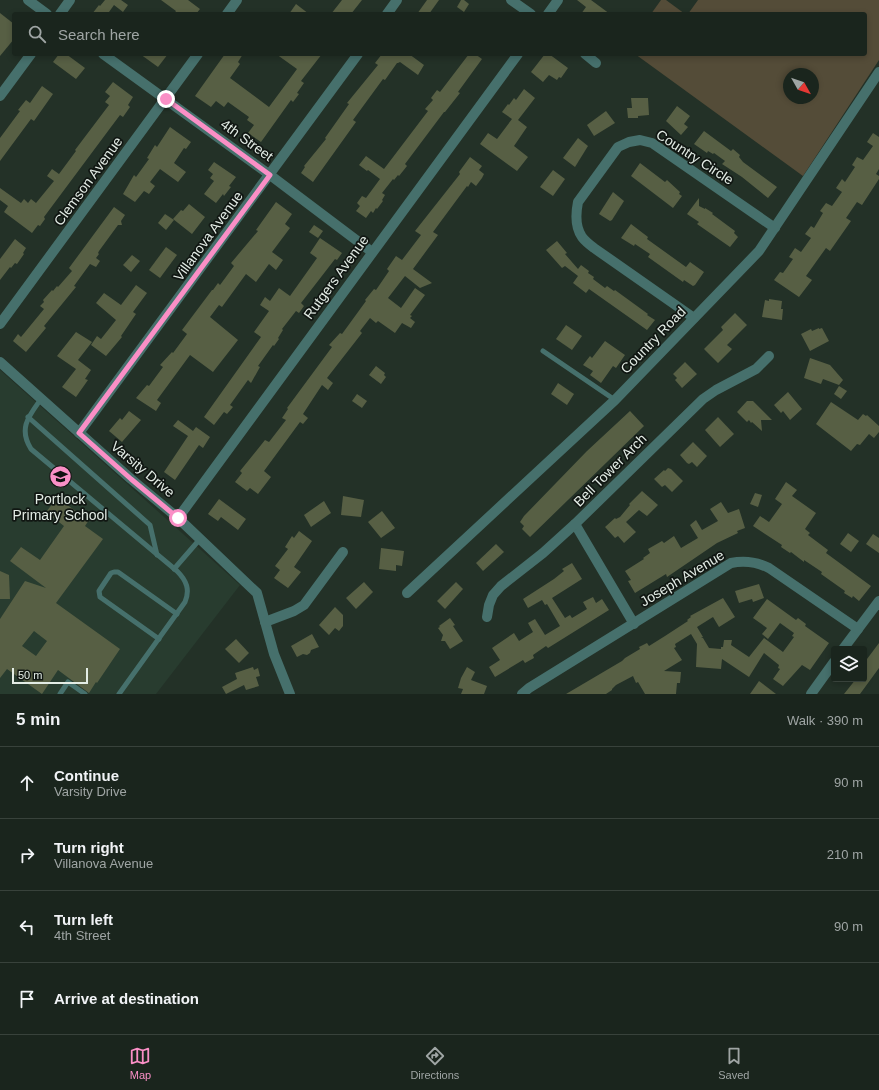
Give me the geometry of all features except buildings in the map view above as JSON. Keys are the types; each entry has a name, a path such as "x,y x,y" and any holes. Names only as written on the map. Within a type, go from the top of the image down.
{"street":[{"path":"28,0 44,12"},
{"path":"61,12 70,0"},
{"path":"228,12 237,0"},
{"path":"388,12 397,0"},
{"path":"511,0 528,12"},
{"path":"549,12 558,0"},
{"path":"0,96 30,56"},
{"name":"4th Street","path":"106,56 270,175 372,252"},
{"name":"Clemson Avenue","path":"0,324 197,56"},
{"name":"Villanova Avenue","path":"79,433 357,56"},
{"name":"Rutgers Avenue","path":"178,518 517,56"},
{"path":"587,56 596,63"},
{"name":"Country Road","path":"407,592 615,400 759,250 879,72"},
{"name":"Country Circle","path":"694,318 594,248 581,236 577,222 576,210 578,202 618,147 628,142 640,140 652,143 775,228"},
{"name":"Bell Tower Arch","path":"487,617 489,605 493,595 500,586 543,553 575,524 703,399 716,390 756,369 769,356"},
{"name":"Varsity Drive","path":"0,362 131,479 178,518 257,593 274,654 290,694"},
{"path":"575,524 634,624"},
{"path":"265,622 294,611 304,605 313,595 343,552"},
{"name":"Joseph Avenue","path":"522,694 529,688 731,563 740,561 759,564 769,568 858,629"},
{"path":"845,646 879,601"},
{"path":"811,694 831,666"}],"lane":[{"path":"543,351 615,400"},
{"path":"41,399 28,417 25,432 27,443 31,449 174,569 184,578 187,586 188,594 185,602 119,694"},
{"path":"28,417 150,525 157,555"},
{"path":"174,569 200,539"},
{"path":"159,639 100,597 99,591 111,573 118,572 177,614"},
{"path":"60,694 68,682 85,694"}],"shaded area":[{"path":"661,0 666,0 682,12 652,12"},
{"path":"698,0 879,0 879,60 803,176 638,56 867,56 867,12 689,12"},
{"name":"Portlock Primary School","path":"0,370 240,585 156,694 0,694"}],"place":[{"name":"Portlock Primary School","path":"60,477"}],"route":[{"path":"166,99 270,175 79,433 178,518"}]}
